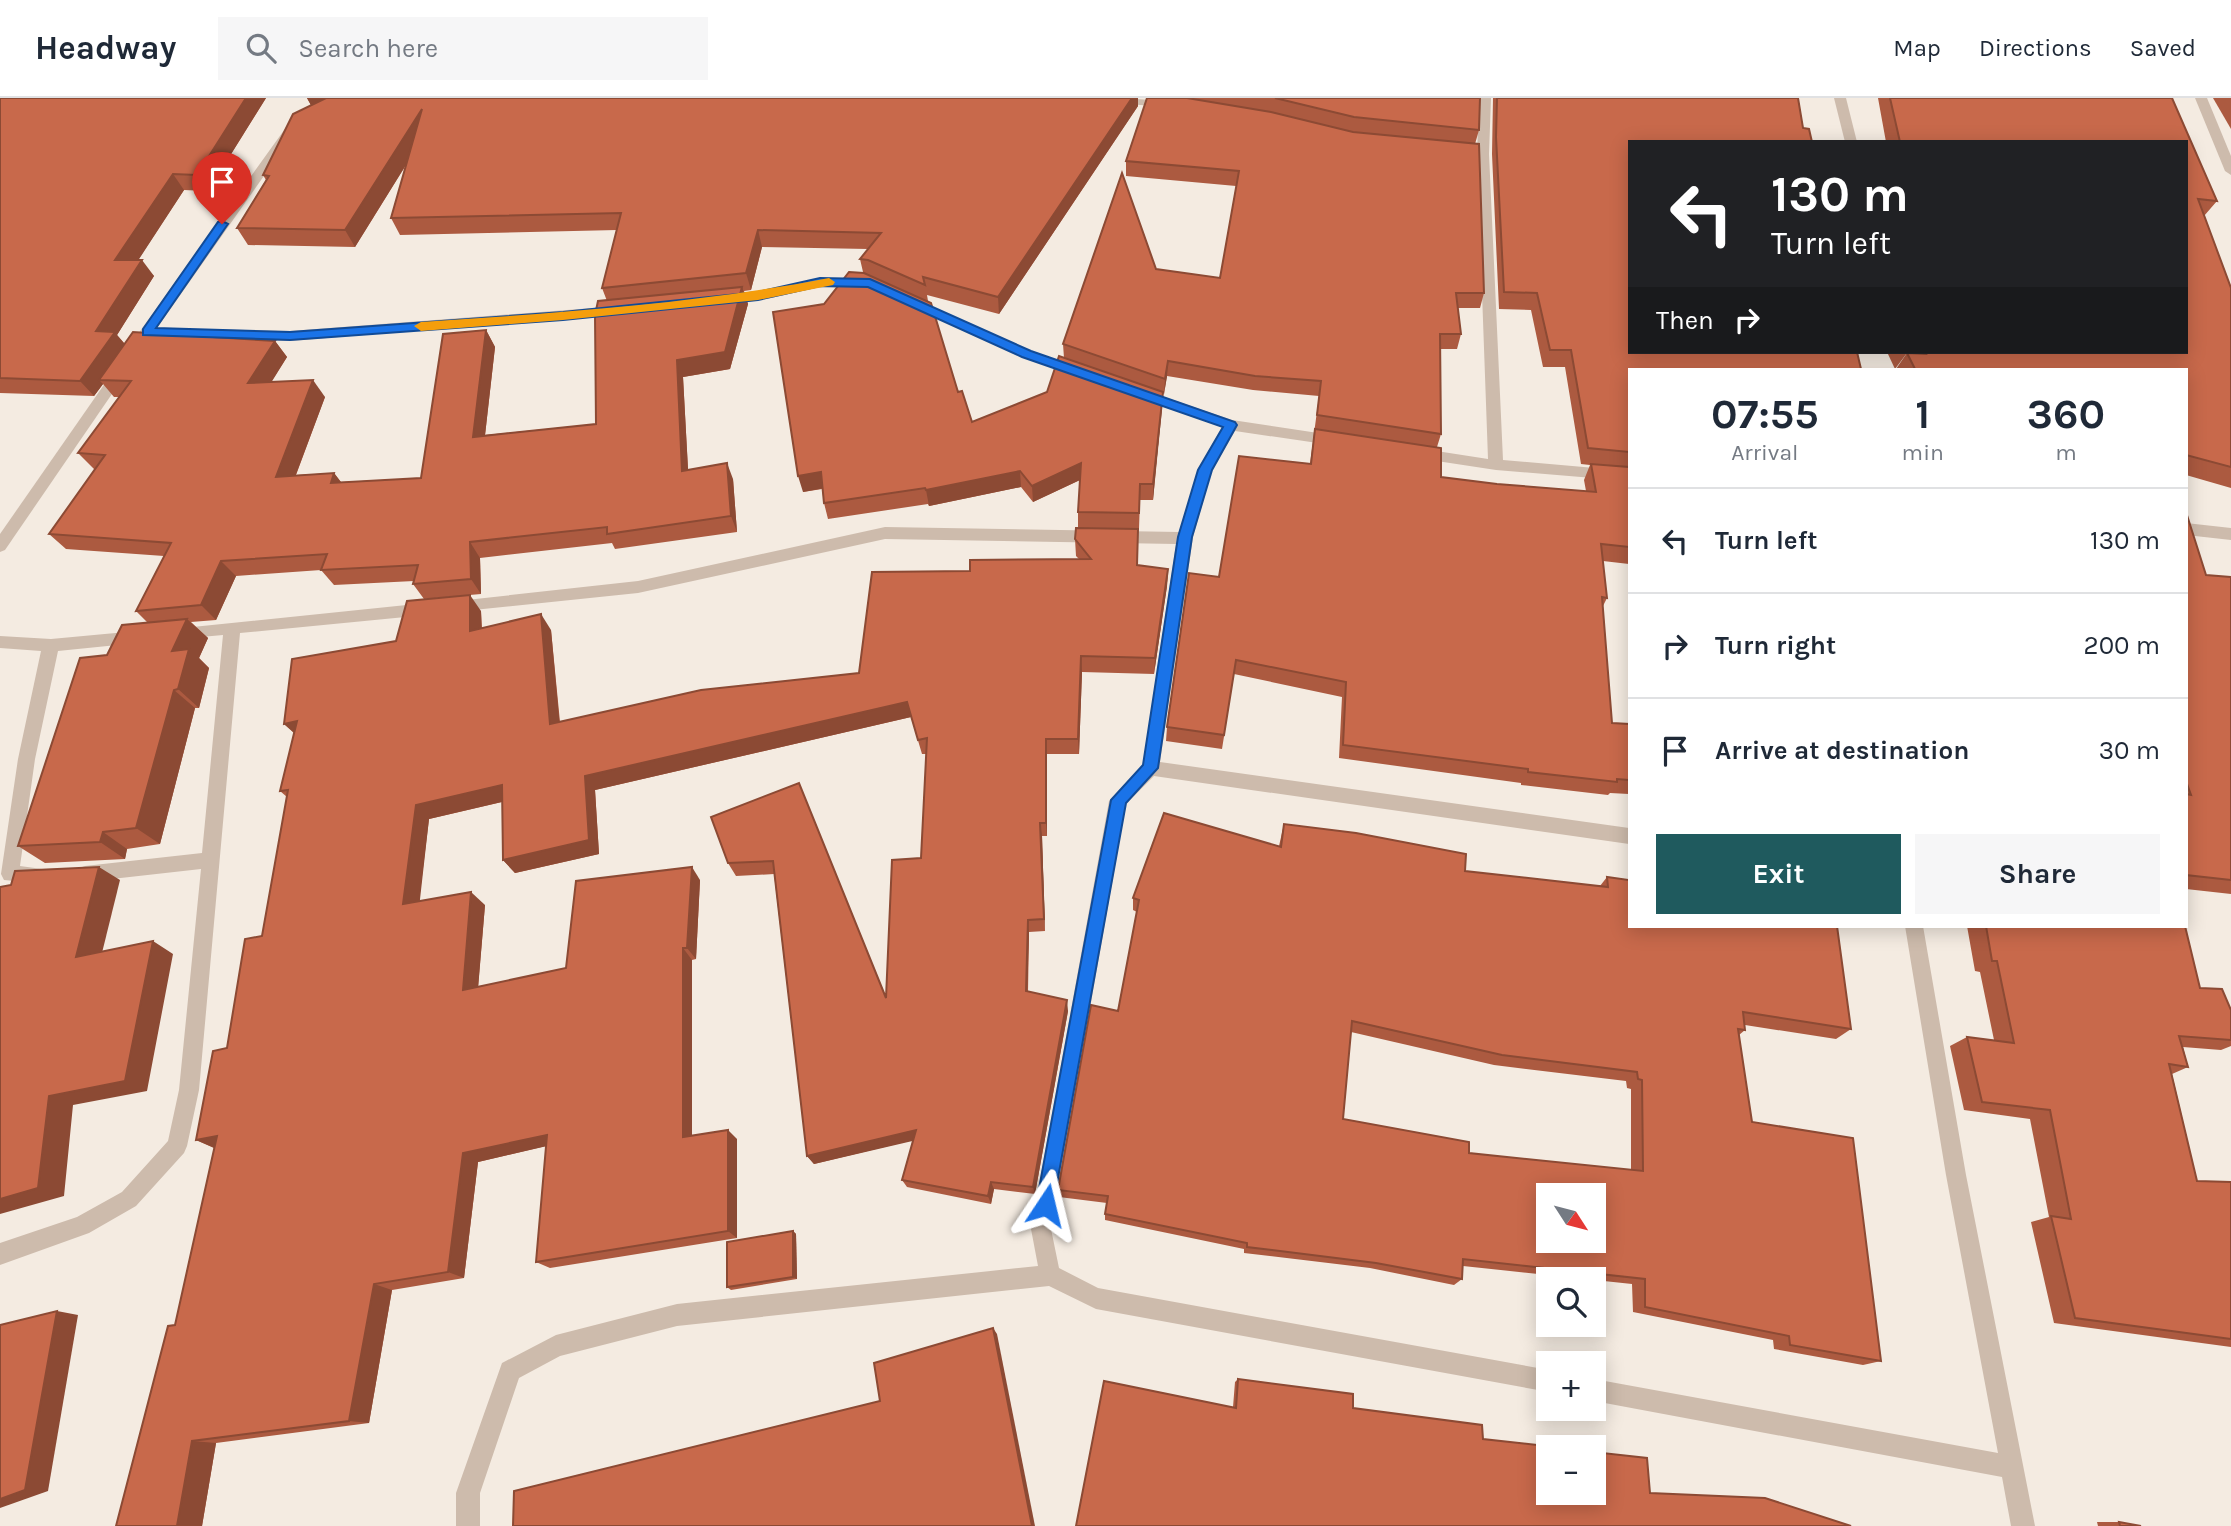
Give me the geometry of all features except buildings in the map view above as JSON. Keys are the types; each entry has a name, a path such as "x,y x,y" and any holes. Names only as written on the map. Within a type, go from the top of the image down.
{"street":[{"path":"1082,98 1160,102 1188,107"},
{"path":"1485,98 1477,153 1496,466"},
{"path":"1840,98 1850,140"},
{"path":"2201,98 2231,171"},
{"path":"0,547 147,332 283,138 298,121"},
{"path":"706,301 758,296 820,282 870,283 882,288"},
{"path":"906,299 1027,354 1090,376"},
{"path":"147,332 290,336 628,309"},
{"path":"1129,389 1231,425 1350,443"},
{"path":"1050,1275 1041,1229 1118,800 1151,768 1185,537 1205,470 1231,425"},
{"path":"1403,451 1496,466 1628,476"},
{"path":"2188,529 2231,534"},
{"path":"0,642 51,645 638,587 885,534 1174,539 1185,537"},
{"path":"0,1254 82,1226 129,1199 177,1146 188,1090 232,628"},
{"path":"51,645 38,693 23,774 10,874 122,872 210,860"},
{"path":"1151,768 1628,836"},
{"path":"1914,928 1956,1175 2022,1526"},
{"path":"468,1526 468,1493 510,1371 556,1346 677,1315 1050,1275 1096,1298 1536,1379"},
{"path":"1606,1392 2012,1467"}],"slow traffic":[{"path":"421,326 563,316 758,296 829,282"}],"route":[{"path":"222,224 147,332 290,336 563,316 758,296 820,282 870,283 1027,354 1231,425 1205,470 1185,537 1151,768 1118,800 1046,1205"}]}
